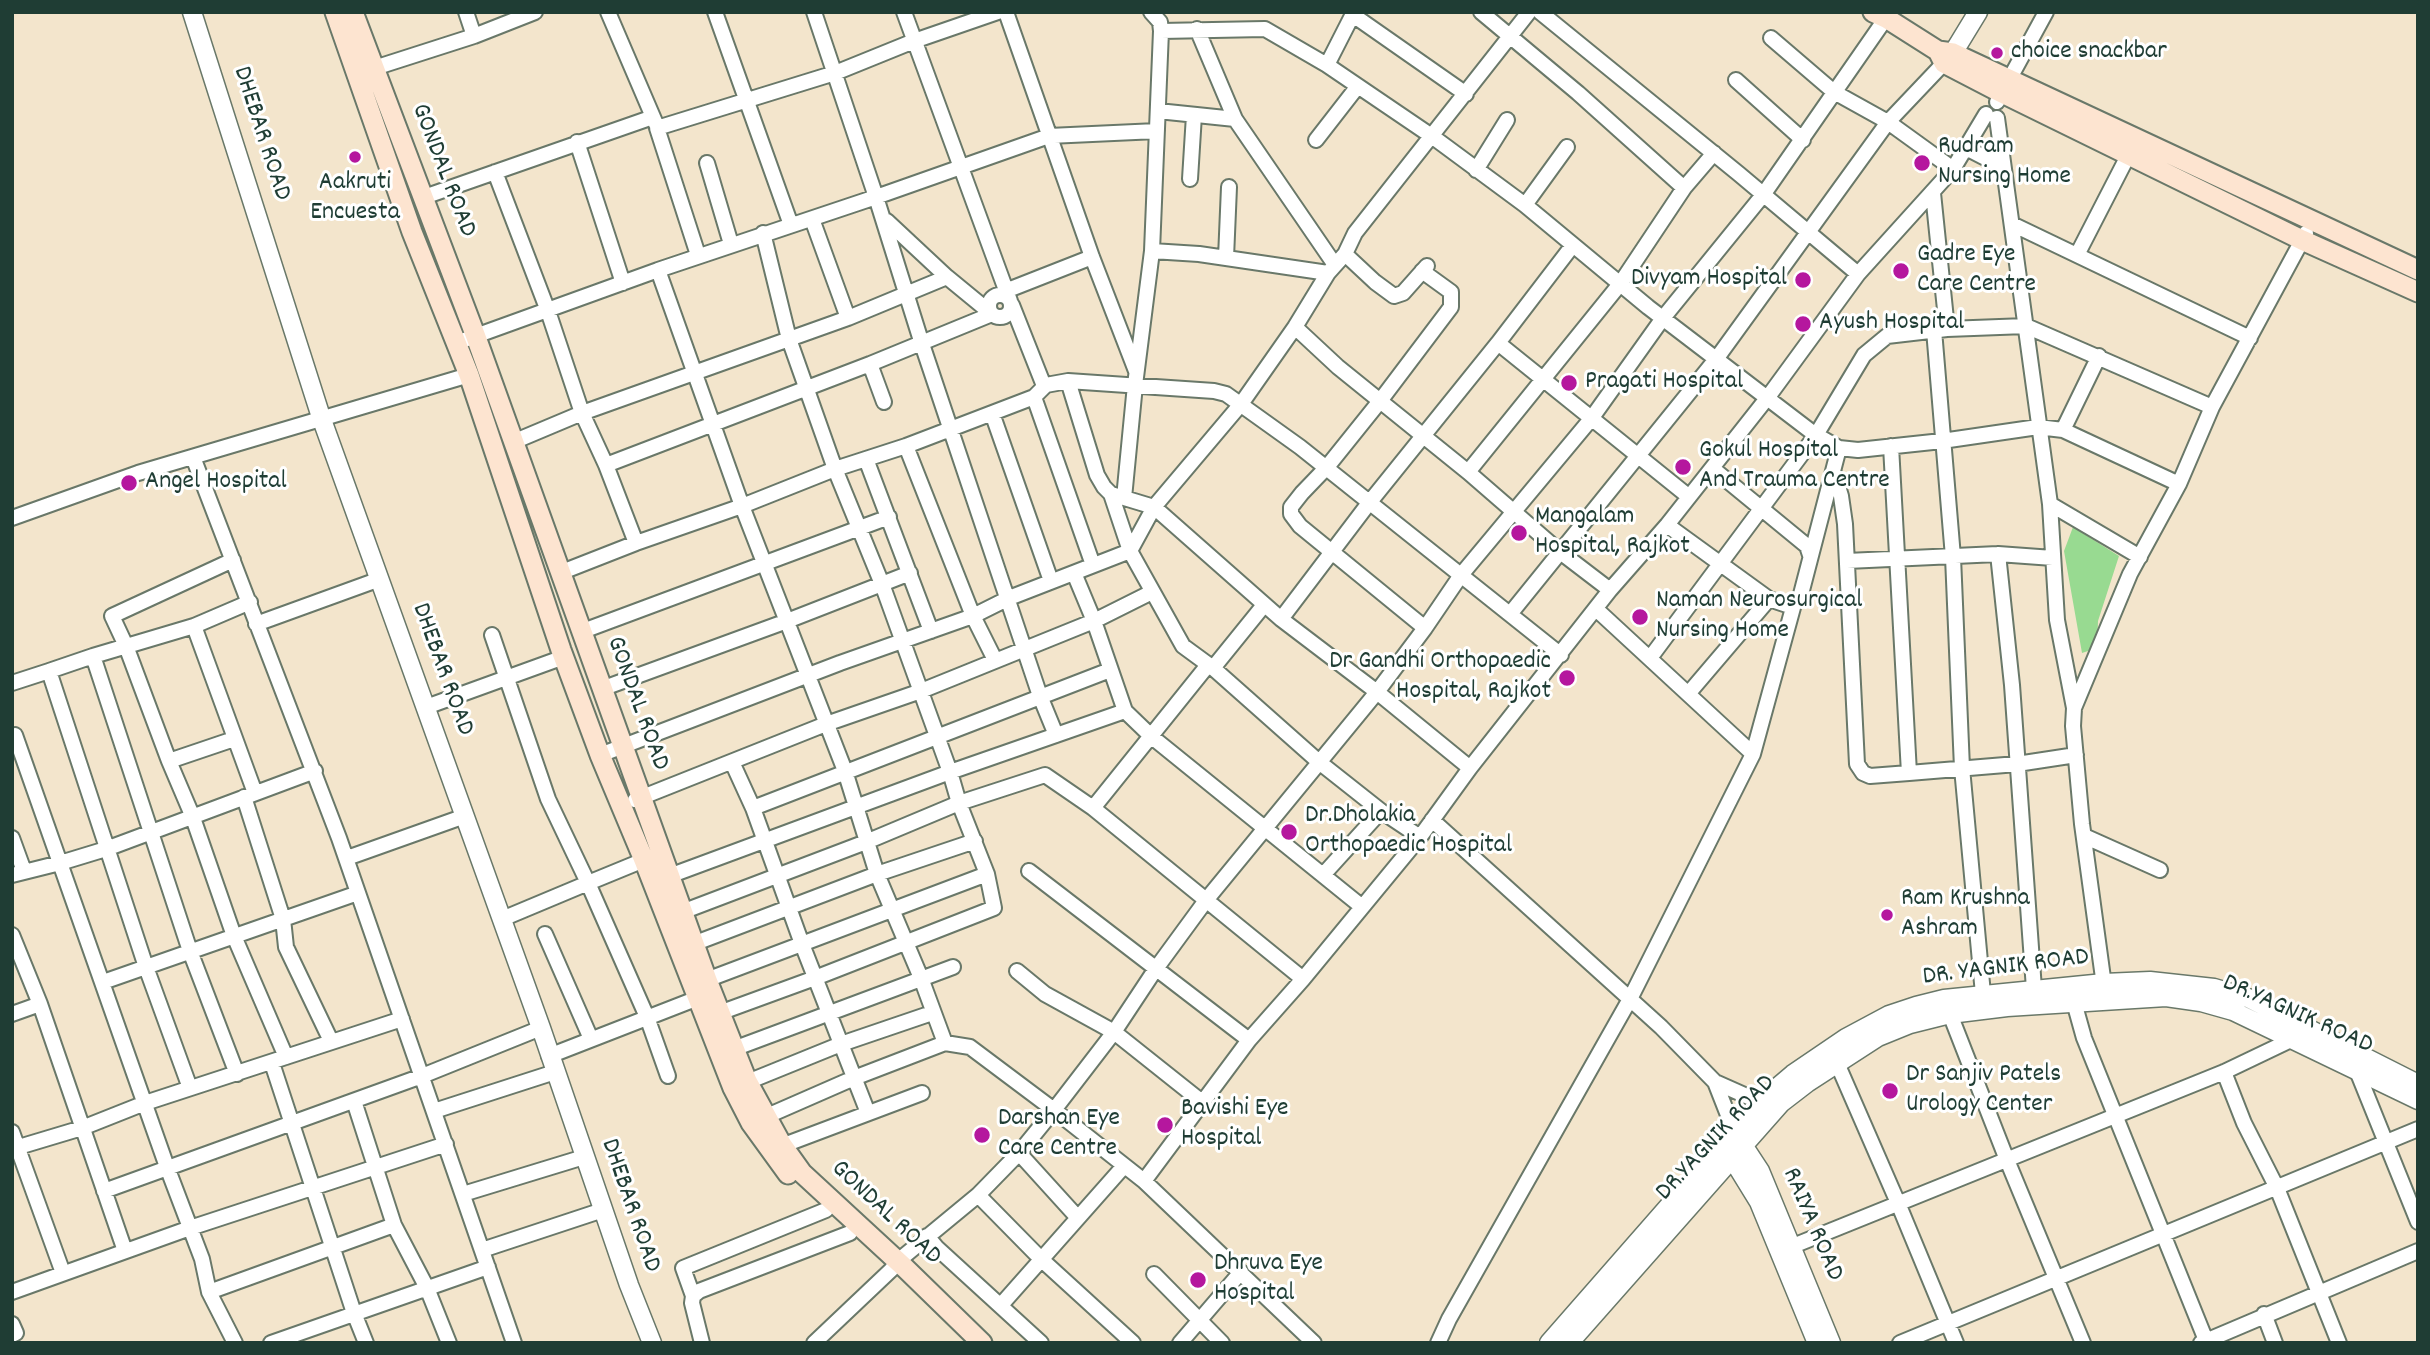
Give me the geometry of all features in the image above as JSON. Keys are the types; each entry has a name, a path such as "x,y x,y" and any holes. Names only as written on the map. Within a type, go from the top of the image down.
{"main road":[{"name":"GONDAL ROAD","path":"335,12 424,197 477,337 624,745 641,797 661,879 699,988 713,1015 740,1085 758,1120 799,1186 850,1233 894,1266 982,1343"},
{"name":"GONDAL ROAD","path":"353,12 365,71 412,232 469,375 600,755 644,860 661,879"},
{"path":"1879,15 2003,91 2418,270"},
{"path":"2132,147 2302,240 2418,292"},
{"name":"GONDAL ROAD","path":"776,1148 894,1266 963,1343"}],"street":[{"name":"DHEBAR ROAD","path":"192,12 321,417 466,816 584,1157 652,1343"},
{"path":"466,12 474,36"},
{"path":"365,71 474,36 535,12"},
{"path":"608,12 655,123 698,255"},
{"path":"715,12 791,225"},
{"path":"814,12 885,219 922,344 1040,696 1056,735"},
{"path":"904,12 1030,350 1039,391 1093,565"},
{"path":"424,197 577,142 746,100 835,73 914,41 998,12"},
{"path":"1006,12 1136,378"},
{"path":"1481,12 1578,93 1684,188"},
{"path":"600,755 972,616 1009,598 1130,551 1154,507 1235,400 1295,327 1332,269 1345,254 1355,233 1529,12"},
{"path":"1540,12 1858,274"},
{"path":"2046,12 2003,91 1985,109 1991,116 2003,167 2026,326 2050,504 2057,620 2074,708 2084,836 2105,992"},
{"path":"1154,13 1161,31 1152,251 1118,496 1130,551 1183,646 1210,666 1319,762 1381,811 1420,837"},
{"path":"1327,65 1354,13 1466,94"},
{"path":"814,1343 894,1266 978,1195 1019,1153 1054,1110 1114,1032 1155,970 1207,900 1377,692 1461,575 1591,419 1663,318 1763,195 1834,92 1879,15"},
{"path":"1510,614 1717,358 1888,122 1945,55 1971,15"},
{"path":"1198,29 1235,119 1332,269"},
{"path":"1161,31 1265,29 1327,65 1433,137 1525,205 1663,318 1816,435 1839,448 1858,450 2038,427 2063,429 2179,484"},
{"path":"1771,38 1834,92 1888,122 1953,169"},
{"path":"1736,80 1802,140"},
{"path":"1316,140 1357,86"},
{"path":"1158,111 1235,119"},
{"path":"1190,179 1194,115"},
{"path":"1144,1181 1249,1040 1420,837 1470,768 1610,590 1667,525 1768,397 1858,274 1933,193 1991,116"},
{"path":"1476,170 1507,120"},
{"path":"456,343 698,255 812,219 1049,136 1157,131"},
{"path":"577,142 623,282"},
{"path":"1525,205 1567,147"},
{"path":"2077,255 2132,147"},
{"path":"1966,148 2003,167"},
{"path":"1468,472 1620,284 1684,188 1714,153"},
{"path":"706,163 732,244"},
{"path":"495,172 548,311 582,413 606,465 636,543"},
{"path":"1226,258 1229,187"},
{"path":"1933,193 1941,330 1942,441 1952,557 1962,768 1983,994"},
{"path":"812,219 848,318"},
{"path":"885,219 1030,350"},
{"path":"2074,708 2110,618 2179,484 2212,407 2312,222"},
{"path":"2012,225 2250,338"},
{"path":"713,1015 994,908 987,874 959,803 882,584 857,528 789,339 763,233"},
{"path":"1281,619 1573,244"},
{"path":"1152,251 1332,269"},
{"path":"1345,254 1394,296 1403,293 1425,268 1451,292 1451,307 1380,401 1327,467 1302,493 1292,507 1291,514 1300,526 1425,628"},
{"path":"995,316 989,308 994,298 1001,295 1010,298 1092,257"},
{"path":"658,270 742,506 845,771 877,874 945,1043"},
{"path":"513,442 582,413 848,318 947,277"},
{"path":"606,465 995,316"},
{"path":"1650,658 1816,435 1864,355 1878,341 1896,334 2026,326 2212,407"},
{"path":"1295,327 1559,551 1610,590"},
{"path":"1498,343 1688,496"},
{"path":"2063,429 2099,356"},
{"path":"870,364 884,402"},
{"path":"13,516 138,473 469,375"},
{"path":"562,572 835,469 906,446 1068,381 1136,378 1214,391 1235,400 1327,467 1561,654"},
{"path":"1068,381 1097,475 1104,486 1118,496 1154,507 1264,606 1377,692 1470,768"},
{"path":"992,413 1051,581"},
{"path":"906,446 972,616 995,660"},
{"path":"1891,446 1909,773"},
{"path":"1667,525 1769,599 1790,606 1800,598 1839,448"},
{"path":"193,457 347,858 513,1343"},
{"path":"866,459 931,631"},
{"path":"1712,468 1807,547 1810,555"},
{"path":"1834,473 1841,496 1847,561 1857,764 1863,773 1870,776 2017,764 2076,755"},
{"path":"2050,504 2140,557"},
{"path":"583,631 888,517"},
{"path":"1847,561 1998,554 2053,558"},
{"path":"1998,554 2034,989"},
{"path":"233,560 112,616 192,816 234,936 286,1057"},
{"path":"604,688 910,573"},
{"path":"1074,573 1094,621 1125,711 1152,737 1362,906"},
{"path":"256,624 380,579"},
{"path":"621,807 826,724 920,691 1094,621 1152,592"},
{"path":"1688,694 1769,599"},
{"path":"12,683 194,626 250,602"},
{"path":"1438,1343 1630,999 1753,754 1794,604"},
{"path":"1093,808 1210,666 1264,606"},
{"path":"1596,609 1753,754"},
{"path":"194,626 234,739 282,919 286,947 331,1041"},
{"path":"492,635 548,799 647,1017 668,1076"},
{"path":"93,656 190,951 237,1074"},
{"path":"426,707 564,657"},
{"path":"753,808 1110,670"},
{"path":"49,671 106,849 190,1088"},
{"path":"661,879 950,772 1125,711"},
{"path":"13,734 202,1259 209,1292 234,1343"},
{"path":"169,761 234,739"},
{"path":"732,762 766,841 802,944 868,1113"},
{"path":"12,838 18,873 106,849 315,771"},
{"path":"675,915 866,842 959,803 1041,775 1055,781 1093,808 1303,979"},
{"path":"1323,875 1381,811"},
{"path":"347,858 466,816"},
{"path":"1432,820 1630,999 1715,1082 1760,1102"},
{"path":"2084,836 2160,870"},
{"path":"686,947 877,874 975,841"},
{"path":"502,919 644,860"},
{"path":"1029,871 1249,1040"},
{"path":"434,1111 552,1064 591,1039 647,1017 699,988 802,944 987,874"},
{"path":"103,982 358,893"},
{"path":"545,934 591,1039"},
{"path":"12,935 40,1004 125,1251"},
{"path":"728,1051 953,967"},
{"path":"1017,971 1045,995 1114,1032 1202,1102"},
{"name":"DR. YAGNIK ROAD","path":"1549,1343 1734,1145 1760,1102 1794,1074 1864,1027 1916,1006 1944,999 2034,989 2072,994 2105,992 2150,981 2187,984 2232,992 2418,1084"},
{"name":"DR.YAGNIK ROAD","path":"2105,992 2201,1002 2233,1011 2418,1100"},
{"path":"2072,994 2084,1038 2164,1233 2204,1342 2264,1314 2418,1251"},
{"name":"DR.YAGNIK ROAD","path":"1569,1343 1734,1145 1781,1103 1837,1063 1878,1037 1910,1024 1950,1014 2072,994"},
{"path":"12,1014 40,1004"},
{"path":"740,1085 841,1044 932,1013"},
{"path":"1950,1014 2083,1343"},
{"path":"15,1148 82,1128 145,1103 402,1018"},
{"path":"104,1191 422,1076 541,1028"},
{"path":"1786,1249 2224,1072 2293,1039"},
{"path":"758,1120 853,1078 945,1043 970,1047 1144,1181 1314,1343"},
{"path":"272,1063 290,1124 366,1343"},
{"path":"1837,1063 1956,1343"},
{"path":"2357,1070 2418,1222"},
{"path":"2224,1072 2244,1123 2277,1188 2339,1343"},
{"path":"1715,1082 1734,1145"},
{"path":"776,1148 922,1093"},
{"path":"354,1101 394,1225 427,1289 449,1343"},
{"path":"1900,1343 2418,1129"},
{"path":"12,1132 15,1148 63,1273"},
{"path":"12,1292 190,1228 446,1144"},
{"name":"RAIYA ROAD","path":"1734,1145 1760,1171 1817,1343"},
{"path":"1019,1153 1078,1218"},
{"path":"463,1194 584,1157"},
{"path":"1001,1305 1124,1166"},
{"path":"978,1195 1042,1260 1133,1343"},
{"path":"482,1250 603,1210"},
{"path":"702,1343 692,1303 693,1296 683,1268 826,1210"},
{"path":"209,1292 394,1225"},
{"path":"693,1296 699,1291 850,1233"},
{"path":"928,1236 937,1248 1041,1343"},
{"name":"RAIYA ROAD","path":"1786,1249 1831,1343"},
{"path":"271,1343 297,1338 354,1313 488,1267"},
{"path":"1180,1343 1241,1272"},
{"path":"1154,1274 1222,1343"},
{"path":"2264,1314 2275,1343"},
{"path":"12,1324 16,1333 12,1335"}],"green space":[{"path":"2073,527 2119,556 2098,621 2097,648 2082,653 2064,551"}],"place":[{"name":"choice snackbar","path":"1997,53"},
{"name":"Aakruti Encuesta","path":"355,157"},
{"name":"Rudram Nursing Home","path":"1922,163"},
{"name":"Gadre Eye Care Centre","path":"1901,271"},
{"name":"Divyam Hospital","path":"1803,280"},
{"name":"Ayush Hospital","path":"1803,324"},
{"name":"Pragati Hospital","path":"1569,383"},
{"name":"Gokul Hospital And Trauma Centre","path":"1683,467"},
{"name":"Angel Hospital","path":"129,483"},
{"name":"Mangalam Hospital, Rajkot","path":"1519,533"},
{"name":"Naman Neurosurgical Nursing Home","path":"1640,617"},
{"name":"Dr Gandhi Orthopaedic Hospital, Rajkot","path":"1567,678"},
{"name":"Dr.Dholakia Orthopaedic Hospital","path":"1289,832"},
{"name":"Ram Krushna Ashram","path":"1887,915"},
{"name":"Dr Sanjiv Patels Urology Center","path":"1890,1091"},
{"name":"Bavishi Eye Hospital","path":"1165,1125"},
{"name":"Darshan Eye Care Centre","path":"982,1135"},
{"name":"Dhruva Eye Hospital","path":"1198,1280"}]}
